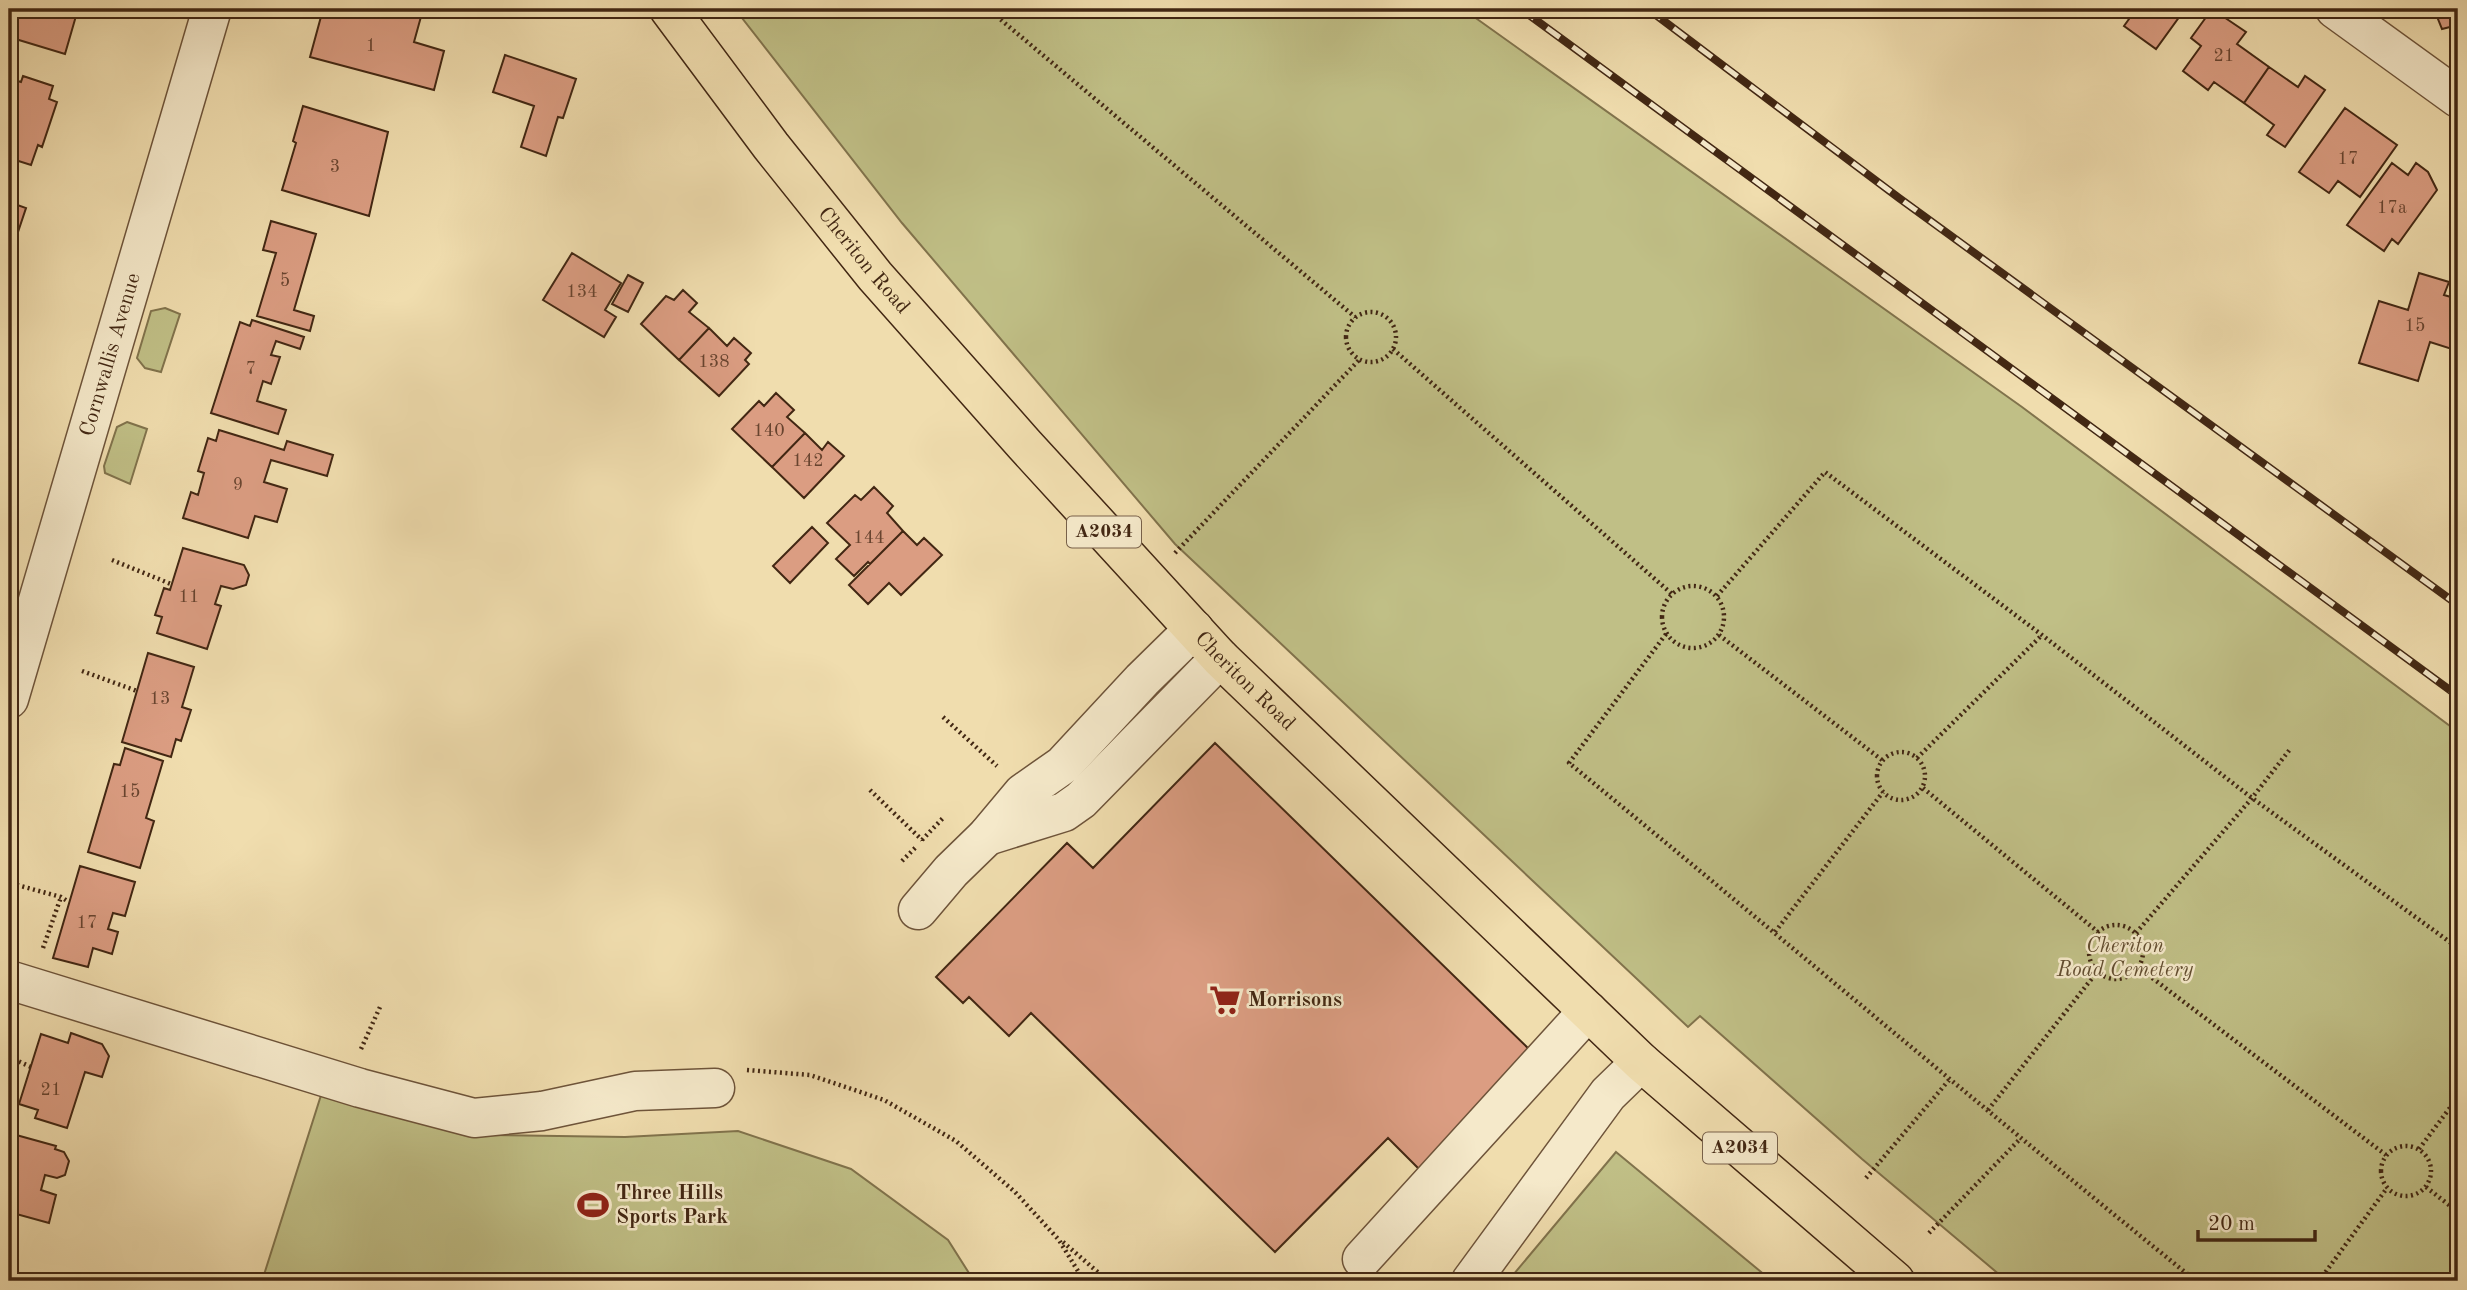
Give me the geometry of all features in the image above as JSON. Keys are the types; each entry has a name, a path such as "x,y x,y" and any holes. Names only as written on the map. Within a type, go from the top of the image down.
{"main road":[{"name":"Cheriton Road","path":"669,9 771,146 875,276 1033,454 1220,657 1641,1062 1895,1281"}],"street":[{"name":"Cornwallis Avenue","path":"9,699 212,9"},
{"path":"2335,9 2458,98"},
{"path":"918,910 1023,793 1063,765 1194,629"},
{"path":"987,836 1064,812 1081,800 1220,657"},
{"path":"9,980 360,1088 474,1118 542,1111 635,1091 715,1088"},
{"path":"1362,1259 1588,1012"},
{"path":"1471,1281 1608,1094 1641,1062"}],"path":[{"path":"988,9 1355,317"},
{"path":"1372,312 1387,317 1393,324 1396,341 1393,349 1380,360 1371,362 1360,359 1348,347 1347,330 1355,317 1372,312"},
{"path":"1393,349 1672,594"},
{"path":"1175,554 1360,359"},
{"path":"1717,596 1825,472 2042,635 2252,798 2458,948"},
{"path":"112,560 172,584"},
{"path":"1691,585 1702,587 1717,596 1725,615 1720,635 1702,647 1691,648 1681,645 1666,634 1662,612 1672,594 1691,585"},
{"path":"1666,634 1569,763 1775,932 2020,1139 2196,1281"},
{"path":"1720,635 1882,760"},
{"path":"1917,758 2042,635"},
{"path":"82,671 137,691"},
{"path":"943,717 1003,772"},
{"path":"2136,933 2252,798 2291,748"},
{"path":"1897,752 1905,752 1917,758 1926,772 1923,788 1910,799 1902,800 1894,799 1883,792 1877,776 1882,760 1897,752"},
{"path":"1923,788 2098,932"},
{"path":"870,790 922,840"},
{"path":"1775,932 1883,792"},
{"path":"17,885 61,897 69,902"},
{"path":"43,948 61,897"},
{"path":"2115,925 2125,926 2136,933 2143,944 2144,953 2139,968 2132,975 2112,980 2097,972 2091,964 2089,954 2090,944 2098,932 2115,925"},
{"path":"2139,968 2386,1155"},
{"path":"1988,1110 2097,972"},
{"path":"9,1057 31,1067"},
{"path":"715,1088 735,1069 810,1075 884,1100 956,1141 1015,1192 1059,1240 1108,1281"},
{"path":"1866,1178 1949,1080"},
{"path":"2419,1149 2458,1097"},
{"path":"1929,1233 2020,1139"},
{"path":"2401,1147 2419,1149 2426,1155 2432,1171 2426,1187 2412,1196 2403,1197 2387,1188 2380,1172 2386,1155 2401,1147"},
{"path":"2426,1187 2458,1212"},
{"path":"2319,1281 2387,1188"},
{"path":"1059,1240 1084,1281"}],"green space":[{"name":"Cheriton Road Cemetery","path":"735,9 1463,9 2022,407 2458,732 2458,1281 2007,1281 1862,1159 1700,1016 1688,1027 1175,544 902,223"},
{"path":"165,308 180,314 161,372 145,368 137,358 151,311"},
{"path":"127,422 147,429 130,484 105,473 104,466 117,427"},
{"name":"Three Hills Sports Park","path":"323,1089 487,1135 625,1137 738,1131 851,1169 948,1240 974,1281 262,1281"},
{"path":"1616,1152 1772,1281 1508,1281"}],"building":[{"path":"17,9 78,9 65,54 9,37"},
{"path":"328,9 406,9 422,13 414,42 444,51 434,90 310,57 322,13 326,14"},
{"path":"2116,9 2185,9 2156,49 2124,26 2129,19"},
{"path":"2212,9 2246,32 2237,44 2269,67 2244,103 2214,82 2208,90 2183,71 2201,46 2191,38"},
{"path":"2434,9 2458,9 2458,25 2442,29"},
{"path":"505,55 576,79 563,118 558,117 546,156 521,147 534,106 493,92"},
{"path":"2269,67 2298,87 2305,76 2325,90 2285,147 2267,135 2274,125 2244,103"},
{"path":"23,76 53,86 49,99 57,102 42,147 38,145 31,165 9,158 9,85 11,79 21,82"},
{"path":"303,106 388,132 369,216 282,190 296,143 293,141"},
{"path":"2345,108 2397,145 2360,197 2338,181 2329,193 2299,172"},
{"path":"2392,163 2408,175 2416,163 2428,172 2437,190 2398,244 2392,239 2384,251 2347,225"},
{"path":"9,202 26,208 14,244 9,242"},
{"path":"271,221 316,234 294,310 314,316 310,331 257,316 276,253 263,250"},
{"path":"572,253 621,283 605,310 616,317 604,337 543,300"},
{"path":"2419,273 2449,282 2444,295 2458,299 2458,351 2430,342 2418,381 2359,363 2379,301 2408,310"},
{"path":"628,275 643,283 628,312 612,304"},
{"path":"683,290 697,303 689,312 709,328 679,360 641,324 666,296 674,300"},
{"path":"252,320 304,337 300,349 276,341 271,355 280,357 271,384 263,381 257,401 286,410 278,434 211,413 240,322 250,326"},
{"path":"709,328 727,346 734,338 751,353 745,360 749,364 719,396 679,360"},
{"path":"776,393 794,410 787,417 805,433 772,467 732,429 759,401 764,406"},
{"path":"219,430 284,450 287,441 333,455 327,476 271,460 264,482 287,489 277,522 255,516 248,538 183,518 191,492 198,495 204,473 198,471 208,438 216,441"},
{"path":"805,433 822,450 828,442 844,456 804,498 772,467"},
{"path":"874,487 893,506 887,513 903,531 854,576 836,559 850,545 827,523 855,495 861,500"},
{"path":"812,527 828,543 790,583 773,566"},
{"path":"903,531 917,545 924,538 942,555 901,595 889,583 868,604 849,585"},
{"path":"183,548 244,565 249,575 246,585 233,589 221,586 215,604 221,606 207,649 157,633 162,617 155,615 164,588 170,590"},
{"path":"148,653 194,667 182,707 191,710 181,741 176,739 171,757 122,742"},
{"name":"Morrisons","path":"1215,743 1534,1054 1420,1170 1388,1138 1275,1252 1031,1013 1009,1036 969,997 963,1003 936,977 1067,843 1093,868"},
{"path":"125,748 163,761 146,818 154,821 140,868 88,852 114,764 120,765"},
{"path":"80,866 135,882 125,916 113,913 108,929 118,932 112,954 93,948 88,967 53,958"},
{"path":"71,1033 102,1044 109,1056 102,1077 85,1072 67,1128 35,1118 38,1110 19,1104 41,1034 68,1043"},
{"path":"9,1133 56,1146 55,1149 64,1152 69,1161 65,1175 57,1178 45,1175 41,1190 56,1195 49,1223 9,1212"},
{"path":"9,1250 16,1252 13,1260 17,1261 12,1281 9,1281"}],"railway":[{"path":"1521,9 2458,696"},
{"path":"1648,9 1899,198 2458,605"}],"place":[{"name":"Morrisons","path":"1225,1000"},
{"name":"Three Hills Sports Park","path":"593,1205"}]}
